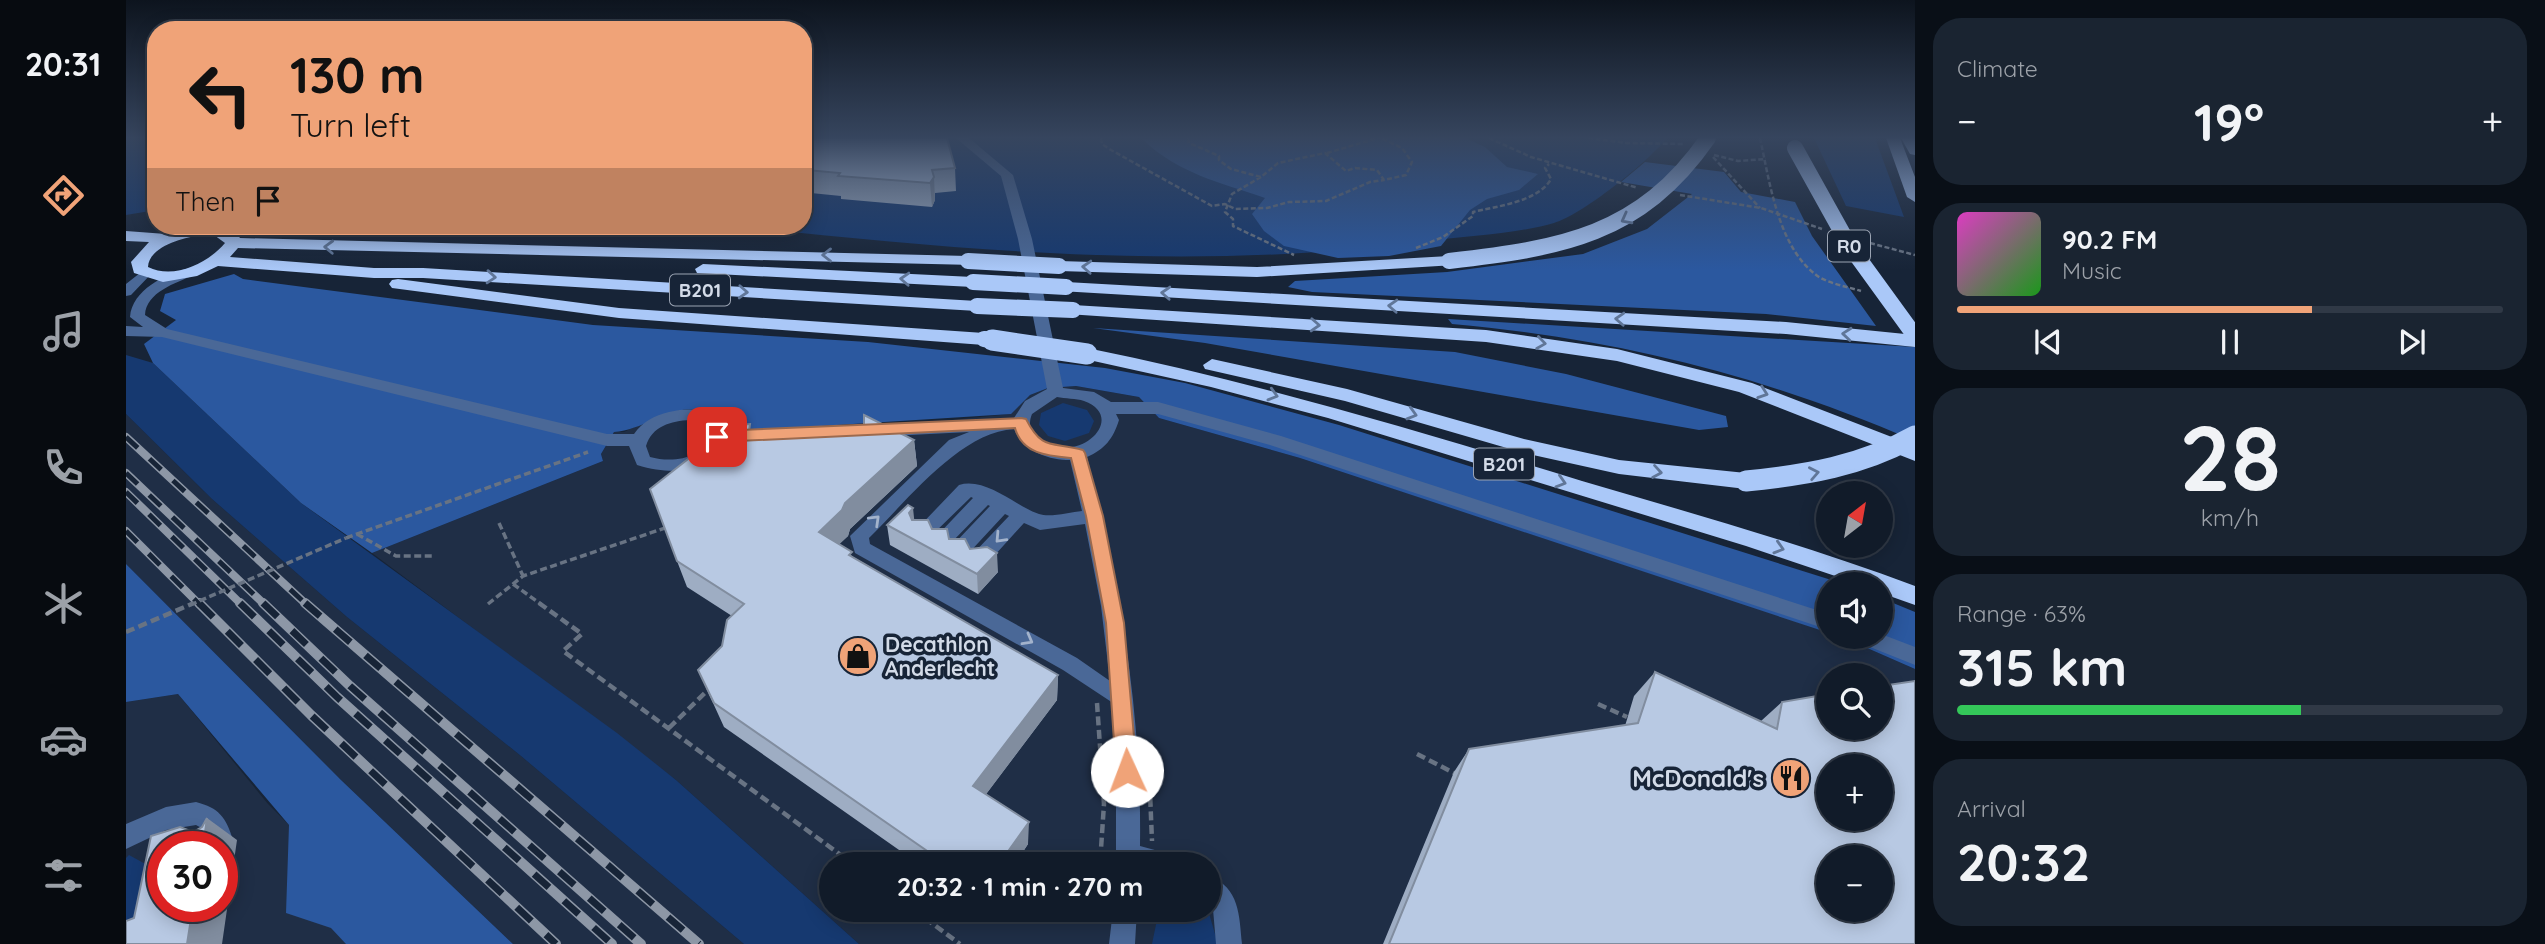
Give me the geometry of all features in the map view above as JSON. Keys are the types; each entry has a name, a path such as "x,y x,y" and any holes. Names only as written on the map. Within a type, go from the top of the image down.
{"highway":[{"name":"B201","path":"189,235 168,239 134,254 145,273 172,275 189,272 216,261 233,243 397,250 842,256 1257,272 1449,261 1546,247 1611,226 1645,208 1676,182"},
{"name":"R0","path":"1813,182 1831,219 1865,272 1915,339"},
{"name":"B201","path":"230,235 233,243"},
{"name":"B201","path":"126,236 168,239"},
{"name":"B201","path":"397,250 473,257 1786,328 1915,339"},
{"name":"B201","path":"216,261 374,273 423,273 1486,336 1617,355 1745,387 1823,415 1915,454"},
{"name":"B201","path":"374,273 393,283 619,313 983,334 1085,347 1298,383 1524,446 1605,464 1682,476 1746,481 1805,475 1858,463 1915,436"},
{"name":"B201","path":"1085,347 1340,414 1805,556 1915,596"}],"street":[{"path":"1009,182 1024,239 1056,392"},
{"path":"162,332 137,317 136,309 141,300 156,289 189,272"},
{"path":"126,292 145,273"},
{"path":"126,331 162,332 607,440 638,440"},
{"path":"1106,408 1112,426 1109,435 1097,447 1077,453 1045,450 1032,443 1024,434 1021,423 1023,412 1030,403 1056,392 1087,396 1106,408 1158,408 1275,440 1816,618"},
{"path":"692,414 706,418 724,437 702,457 673,468 656,467 643,461 637,446 638,440 646,429 659,420 692,414"},
{"path":"852,431 1021,423"},
{"path":"1000,425 955,444 859,536 862,548 897,558 953,589 1096,681 1099,687 1123,698"},
{"path":"1077,453 1094,516 1115,623 1123,698 1128,852"},
{"path":"923,532 965,490 986,496 1040,523 1094,516"},
{"path":"941,541 986,496"},
{"path":"959,551 1003,505"},
{"path":"978,561 1022,514"},
{"path":"1893,647 1915,656"},
{"path":"126,837 168,816 195,814 213,818 220,831"},
{"path":"1221,899 1225,903 1230,944"},
{"path":"1122,944 1124,922"}],"path":[{"path":"1168,182 1203,202 1219,207 1246,182"},
{"path":"1224,204 1235,209 1267,208 1290,202 1326,201 1370,182"},
{"path":"1413,249 1443,237 1473,216 1473,212 1525,198 1546,188 1549,182"},
{"path":"1617,182 1639,188"},
{"path":"1770,182 1777,216 1805,266 1822,279 1866,292"},
{"path":"1679,195 1761,208 1790,220"},
{"path":"1224,204 1225,212 1233,219 1233,226 1263,239 1278,250 1303,256"},
{"path":"126,632 346,538 599,448 607,440"},
{"path":"499,523 523,576"},
{"path":"488,604 523,576 674,525"},
{"path":"357,534 396,556 432,556"},
{"path":"513,584 582,634 564,651 837,852"},
{"path":"669,728 716,681"},
{"path":"1099,687 1104,804 1101,852"},
{"path":"1598,704 1627,717"},
{"path":"1418,754 1464,778"},
{"path":"930,922 960,944"}],"shaded area":[{"path":"126,182 147,182 147,212 126,215"},
{"path":"812,182 1619,182 1581,210 1539,227 1342,250 1169,256 995,250 812,234"},
{"path":"1216,182 1528,182 1519,190 1487,199 1470,210 1441,246 1389,256 1338,258 1284,246 1264,231 1252,214 1265,198"},
{"path":"1621,182 1733,182 1741,192 1795,202 1812,236 1876,326 1766,314 1312,292 1288,287 1295,281 1447,272 1583,254 1647,229 1692,194"},
{"path":"1835,182 1891,182 1904,217 1846,206"},
{"path":"234,274 243,279 593,325 868,342 1105,368 1185,383 1339,425 1816,575 1816,629 1300,458 1159,418 1139,397 1076,386 1048,388 1030,395 1011,414 726,432 712,418 698,411 671,412 630,429 614,432 601,454 603,461 372,553 301,503 153,363 144,344 176,320 160,311 165,294"},
{"path":"1448,319 1915,347 1915,441 1801,397 1688,363 1572,339 1452,324"},
{"path":"1093,328 1455,352 1566,374 1726,416 1728,427 1699,430 1205,343"},
{"path":"126,355 153,363 301,503 617,733 676,780 819,908 819,922 834,922 859,944 744,944 521,756 347,617 212,499 126,414"},
{"path":"1076,386 1139,397 1159,418 1300,458 1816,629 1816,649 1869,649 1915,669 1915,944 859,944 834,922 1221,922 1221,852 819,852 819,908 676,780 372,553 603,461 601,454 614,432 624,432 660,414 683,409 703,412 716,419 726,432 951,420 1010,414 1030,395 1048,388"},
{"path":"1063,403 1087,410 1094,421 1089,433 1065,441 1048,436 1039,425 1041,413"},
{"path":"126,414 212,499 347,617 521,756 744,944 513,944 341,780 126,564"},
{"path":"126,564 341,780 513,944 346,944 331,928 286,913 289,825 178,694 126,702"},
{"path":"1893,603 1915,612 1915,669 1869,649 1893,649"},
{"path":"178,694 268,804 408,944 126,944 126,702"},
{"path":"129,855 147,865 147,895 126,932 126,858"},
{"path":"1157,922 1212,922 1218,944 1152,944"}],"building":[{"name":"Decathlon Anderlecht","path":"864,415 914,440 845,503 842,510 819,532 852,552 849,555 1058,675 973,786 1029,822 1008,852 929,852 714,703 698,670 722,646 727,620 744,604 677,561 650,489 725,430 739,425 750,424 749,431 864,426"},
{"path":"908,505 913,508 909,513 912,520 928,520 932,529 947,529 949,539 965,539 970,549 987,547 997,553 977,574 887,525"},
{"path":"1655,672 1777,729 1782,702 1816,696 1816,740 1893,740 1893,684 1915,681 1915,944 1389,944 1469,749 1638,723"},
{"path":"207,818 205,831 195,831 202,827"},
{"path":"180,827 190,831 167,831"},
{"path":"147,855 147,922 190,922 187,944 126,944 126,921 134,918"}],"railway":[{"path":"126,437 307,605"},
{"path":"126,473 265,605"},
{"path":"126,492 242,605"},
{"path":"126,531 200,605"},
{"path":"199,603 311,715 556,944"},
{"path":"240,603 337,697 612,944"},
{"path":"263,603 350,686 641,944"},
{"path":"305,603 699,944"}],"place":[{"name":"Decathlon Anderlecht","path":"858,656"},
{"name":"McDonald's","path":"1791,778"}],"route":[{"path":"717,437 1021,423 1024,434 1032,443 1045,450 1061,454 1077,453 1094,516 1115,623 1127,771"}]}
